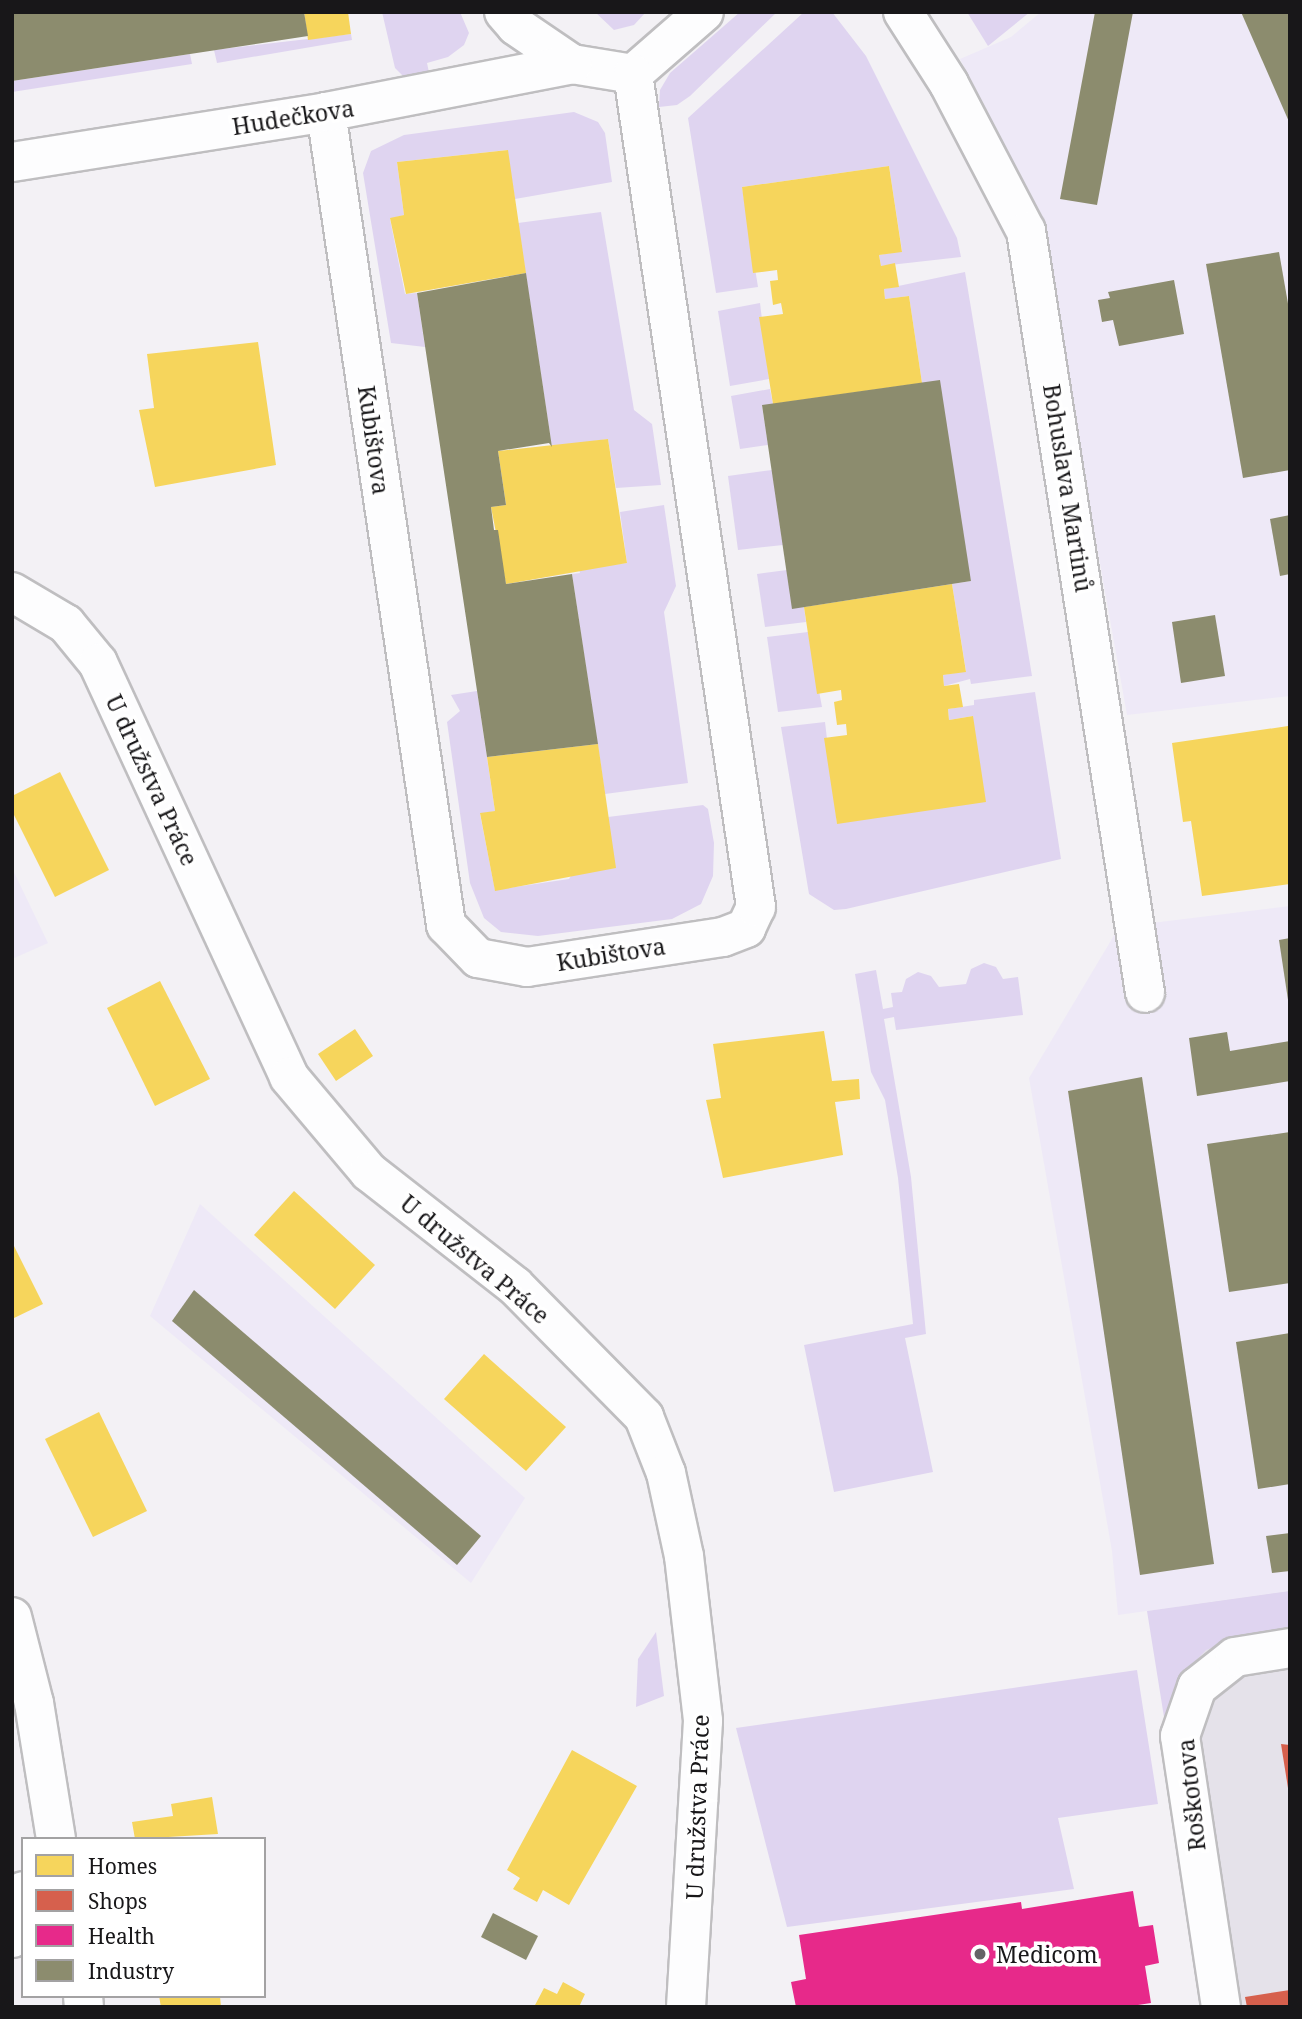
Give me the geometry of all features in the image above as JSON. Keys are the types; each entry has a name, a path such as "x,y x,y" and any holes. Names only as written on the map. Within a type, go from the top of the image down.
{"street":[{"name":"Hudečkova","path":"504,12 516,26 572,64"},
{"path":"633,74 704,12"},
{"name":"Bohuslava Martinů","path":"903,12 949,84 1026,231 1145,993"},
{"name":"Hudečkova","path":"12,162 326,113 572,64 633,74"},
{"name":"Kubištova","path":"326,113 446,925 478,958 527,967 723,937 746,928 756,907 633,74"},
{"name":"U družstva Práce","path":"12,592 66,624 98,663 289,1076 369,1172 515,1286 645,1417 666,1473 684,1556 704,1721 686,2007"},
{"path":"12,1617 23,1704 31,1837"},
{"name":"Roškotova","path":"1221,2007 1180,1736 1197,1687 1235,1657 1290,1648"},
{"path":"23,1704 56,1837"},
{"path":"12,1938 21,1900"}],"shaded area":[{"path":"382,12 460,12 469,33 464,45 448,57 427,63 430,77 411,84 395,68"},
{"path":"595,12 646,12 634,25 614,30"},
{"path":"740,12 777,12 690,96 677,105 659,107 660,90 670,73"},
{"path":"804,12 832,12 866,56 957,238 961,257 881,266 879,255 902,251 889,166 742,187 758,287 716,293 688,118"},
{"path":"967,12 1030,12 988,46"},
{"path":"1041,12 1290,12 1290,696 1127,715 1045,254 1017,174 960,59 1011,37"},
{"path":"351,34 352,40 217,63 214,50"},
{"path":"190,54 192,64 12,92 12,81"},
{"path":"574,112 598,122 605,133 612,182 515,199 507,150 397,162 404,215 390,219 405,294 417,293 425,347 391,343 363,173 371,151 404,135"},
{"path":"601,212 634,410 652,424 661,485 616,488 608,439 552,447 518,223"},
{"path":"965,272 1032,676 971,684 970,679 944,686 943,675 966,671 952,584 971,581 922,383 909,296 885,299 884,289"},
{"path":"760,303 769,379 730,386 718,311"},
{"path":"770,389 773,404 762,406 768,445 740,449 731,396"},
{"path":"772,470 783,545 738,550 728,476"},
{"path":"664,505 676,586 664,612 688,783 605,794 572,574 580,573 579,569 627,563 620,512"},
{"path":"787,570 804,607 806,622 765,627 757,574"},
{"path":"808,632 822,707 778,712 767,637"},
{"path":"477,691 495,811 480,814 495,890 569,879 608,817 703,805 708,809 714,843 713,876 701,904 672,919 538,936 501,932 484,918 470,883 447,722 460,711 451,695"},
{"path":"1035,692 1061,859 846,909 834,910 809,894 781,727 825,722 837,824 973,716 949,720 948,709 974,705 974,700"},
{"path":"12,868 48,943 12,959"},
{"path":"1290,906 1290,1591 1118,1615 1112,1551 1029,1078 1119,927"},
{"path":"984,963 996,967 1003,979 1018,977 1023,1015 896,1030 894,1017 884,1019 911,1177 926,1334 905,1338 933,1472 834,1492 804,1345 913,1324 898,1178 885,1100 871,1072 855,974 876,970 883,1009 893,1007 891,993 902,992 906,979 918,972 931,976 939,987 966,984 971,969"},
{"path":"200,1204 525,1498 471,1583 150,1316"},
{"path":"1290,1591 1290,2007 1238,2007 1204,1794 1189,1605"},
{"path":"1290,1591 1290,1631 1229,1641 1206,1650 1183,1674 1172,1700 1168,1742 1147,1611"},
{"path":"656,1632 664,1696 636,1707 638,1659"},
{"path":"1137,1670 1158,1804 1058,1818 1074,1889 787,1927 736,1728"}],"building: Homes":[{"path":"304,12 348,12 351,34 308,40"},
{"path":"508,150 526,273 406,294 390,218 404,215 397,162"},
{"path":"889,166 902,252 879,255 881,266 895,263 899,287 884,289 885,299 909,296 922,383 773,404 759,317 783,314 781,303 773,305 770,281 778,280 777,270 753,273 742,187"},
{"path":"258,342 276,465 155,487 139,410 154,408 147,354"},
{"path":"608,439 627,563 506,584 491,507 506,505 498,451"},
{"path":"952,584 966,672 943,675 944,686 959,684 963,707 948,709 949,720 973,716 986,802 837,824 824,738 847,735 846,724 837,725 834,702 842,700 841,690 817,694 804,607"},
{"path":"1288,726 1290,884 1202,896 1191,821 1183,822 1172,743"},
{"path":"598,744 616,868 495,891 480,813 495,811 487,757"},
{"path":"60,772 109,870 55,897 12,811 12,796"},
{"path":"160,981 210,1079 155,1106 107,1008"},
{"path":"355,1029 373,1056 336,1081 318,1054"},
{"path":"824,1031 832,1081 859,1079 860,1099 835,1102 843,1155 723,1178 706,1100 721,1098 713,1044"},
{"path":"294,1191 375,1265 335,1309 254,1235"},
{"path":"12,1242 43,1304 12,1319"},
{"path":"484,1354 566,1427 526,1471 444,1399"},
{"path":"99,1412 147,1511 93,1537 45,1439"},
{"path":"572,1750 637,1786 569,1905 543,1890 537,1902 513,1889 520,1878 507,1870"},
{"path":"212,1797 218,1834 135,1837 132,1822 173,1816 171,1804"},
{"path":"563,1982 585,1994 579,2007 534,2007 544,1988 557,1994"},
{"path":"159,1998 220,1998 221,2007 161,2007"}],"building: Shops":[{"path":"1281,1744 1290,1745 1290,1788 1288,1788"},
{"path":"1290,1990 1290,2007 1247,2007 1245,1997"}],"building: Health":[{"name":"Medicom","path":"1133,1891 1139,1927 1153,1925 1159,1963 1145,1966 1151,2003 1125,2007 796,2007 791,1982 806,1979 799,1935 1021,1902 1022,1909"}],"building: Industry":[{"path":"12,12 304,12 308,36 12,81"},
{"path":"1095,12 1133,12 1097,205 1060,199"},
{"path":"1241,12 1290,12 1290,124"},
{"path":"1279,252 1290,315 1290,470 1243,478 1206,264"},
{"path":"526,273 552,447 549,443 498,451 506,505 491,507 494,530 498,530 506,584 572,574 598,744 487,757 417,293"},
{"path":"1174,280 1184,334 1119,346 1113,320 1102,322 1098,300 1110,298 1108,292"},
{"path":"940,380 971,581 792,609 762,405"},
{"path":"1290,515 1290,574 1280,576 1270,519"},
{"path":"1215,615 1225,676 1181,683 1172,622"},
{"path":"1290,938 1290,999 1288,1000 1279,940"},
{"path":"1227,1032 1230,1051 1290,1041 1290,1081 1197,1096 1189,1038"},
{"path":"1142,1077 1214,1564 1140,1575 1068,1091"},
{"path":"1290,1132 1290,1283 1229,1292 1207,1144"},
{"path":"194,1290 481,1536 457,1565 172,1321"},
{"path":"1290,1333 1290,1484 1258,1489 1236,1342"},
{"path":"1290,1533 1290,1571 1272,1573 1266,1536"},
{"path":"493,1913 538,1936 526,1960 481,1937"}],"place":[{"name":"Medicom","path":"980,1954"}]}
